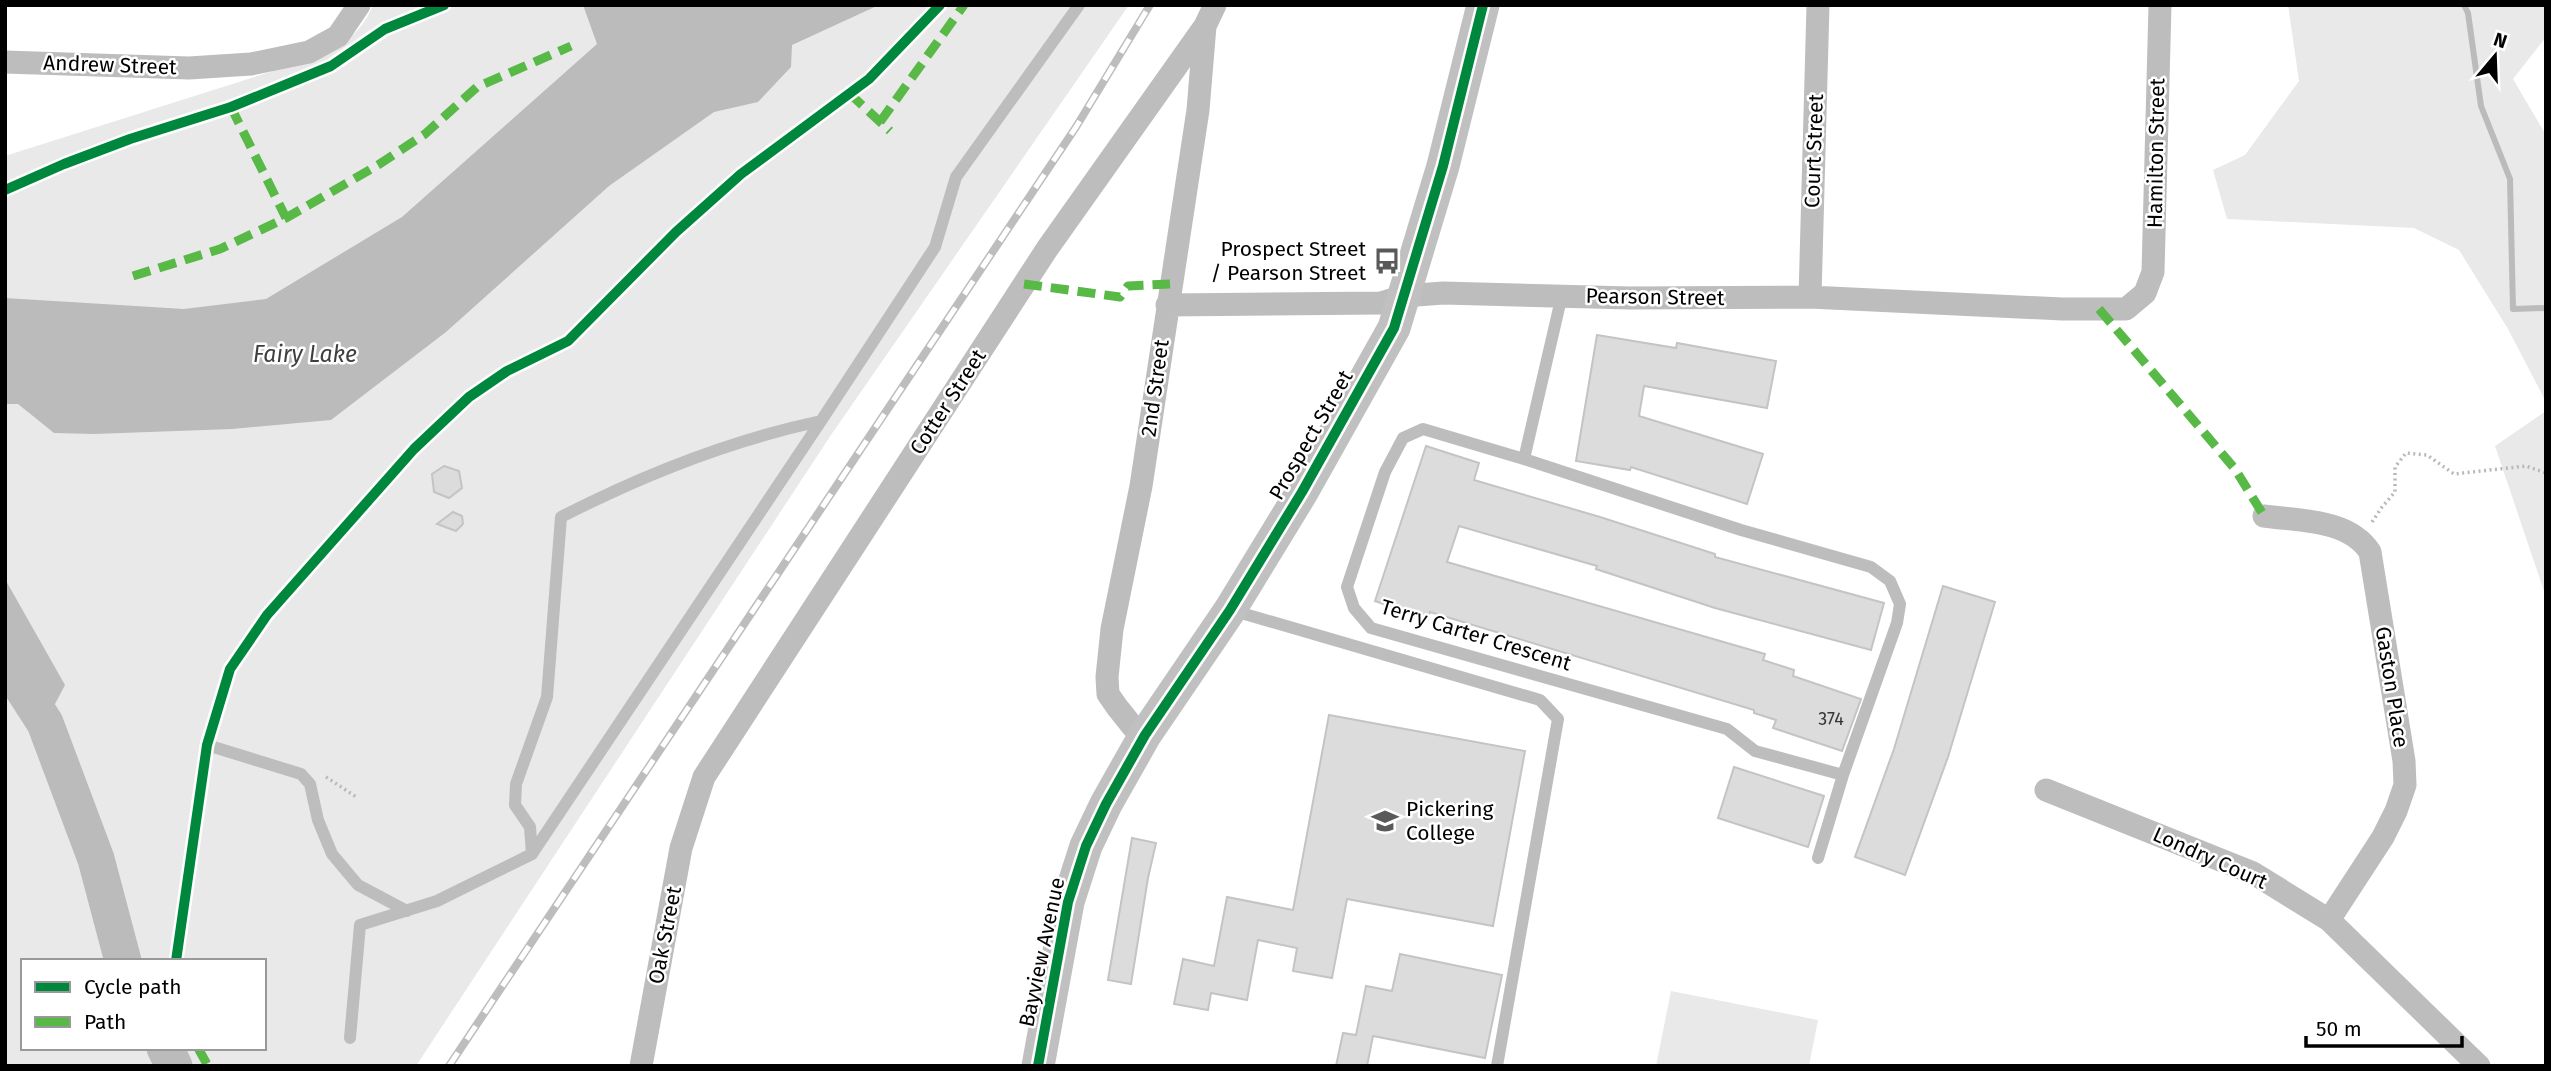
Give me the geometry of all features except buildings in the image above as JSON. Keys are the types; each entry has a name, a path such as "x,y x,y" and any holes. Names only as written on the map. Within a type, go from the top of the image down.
{"main road":[{"name":"Prospect Street","path":"1086,846 1145,735 1230,610 1302,492 1394,328 1443,166 1483,5"},
{"name":"Bayview Avenue","path":"1038,1066 1068,902 1086,846"}],"street":[{"name":"Andrew Street","path":"5,62 189,68 251,64 309,52 338,36 359,5"},
{"name":"Court Street","path":"1810,297 1818,5"},
{"name":"Hamilton Street","path":"2139,298 2145,293 2153,272 2160,5"},
{"name":"2nd Street","path":"1145,735 1133,727 1108,694 1107,677 1112,629 1141,486 1210,16"},
{"name":"Cotter Street","path":"694,806 704,777 1047,249 1210,16"},
{"name":"Pearson Street","path":"1167,306 1381,303 1404,296 1435,293 1630,298 1810,297 2126,309 2139,298"},
{"path":"2263,516 2336,526 2362,539"},
{"name":"Gaston Place","path":"2329,920 2383,837 2405,785 2404,761 2370,552 2362,539"},
{"name":"Londry Court","path":"2046,790 2253,873 2329,920 2479,1066"},
{"name":"Oak Street","path":"641,1066 681,848 694,806"}],"lane":[{"path":"350,1038 360,925 437,901 532,854 934,247 956,177 1079,5"},
{"path":"1524,459 1562,295"},
{"path":"532,854 530,827 515,805 516,784 547,697 561,517 617,488 767,432 821,421"},
{"name":"Terry Carter Crescent","path":"1818,858 1843,775 1897,624 1900,604 1890,581 1871,567 1741,530 1423,429 1403,438 1385,472 1347,587 1354,608 1371,628 1727,729 1755,751 1843,775"},
{"path":"1230,610 1540,700 1558,719 1497,1066"},
{"path":"207,745 301,774 310,784 318,820 331,854 358,886 407,911"}],"path":[{"path":"2362,539 2395,492 2395,467 2406,453 2427,455 2454,474 2526,466 2546,473"},
{"path":"323,775 358,798"}],"shaded area":[{"path":"373,5 1129,5 831,435 416,1066 5,1066 5,156 292,65 329,50 359,29"},
{"path":"2288,5 2546,5 2546,37 2513,79 2546,135 2546,402 2508,329 2459,250 2414,228 2227,219 2213,170 2245,155 2299,81"},
{"path":"2546,411 2546,597 2495,446"},
{"path":"1671,991 1818,1020 1809,1066 1656,1066"}],"water":[{"name":"Fairy Lake","path":"583,5 879,5 792,45 791,67 758,102 714,112 609,186 446,332 331,420 232,429 54,433 18,404 5,404 5,298 184,309 266,299 402,217 597,44"},
{"path":"5,579 65,685 45,723 5,697"}],"waterway":[{"path":"2464,5 2468,13 2481,106 2510,179 2513,309 2546,308"},
{"path":"5,661 45,723 96,859 122,959"},
{"path":"166,1050 174,1066"}],"railway":[{"path":"449,1066 1076,127 1150,5"}],"marked path":[{"path":"880,122 964,5"},
{"path":"133,276 220,249 286,218 378,165 425,134 477,87 571,46"},
{"path":"849,93 890,131"},
{"path":"231,107 286,218"},
{"path":"1024,284 1120,297 1128,286 1170,284"},
{"path":"2099,309 2235,469 2264,516"},
{"path":"199,1050 208,1066"}],"cycle path":[{"path":"5,190 64,164 130,139 231,107 331,66 385,29 444,5"},
{"path":"176,959 207,745 230,669 267,615 414,449 469,397 507,371 568,341 676,232 741,174 869,79 940,5"},
{"path":"1038,1066 1068,902 1086,846 1106,804 1145,735 1230,610 1302,492 1394,328 1443,166 1483,5"}],"place":[{"name":"Prospect Street / Pearson Street","path":"1387,261"},
{"name":"Pickering College","path":"1385,821"}]}
